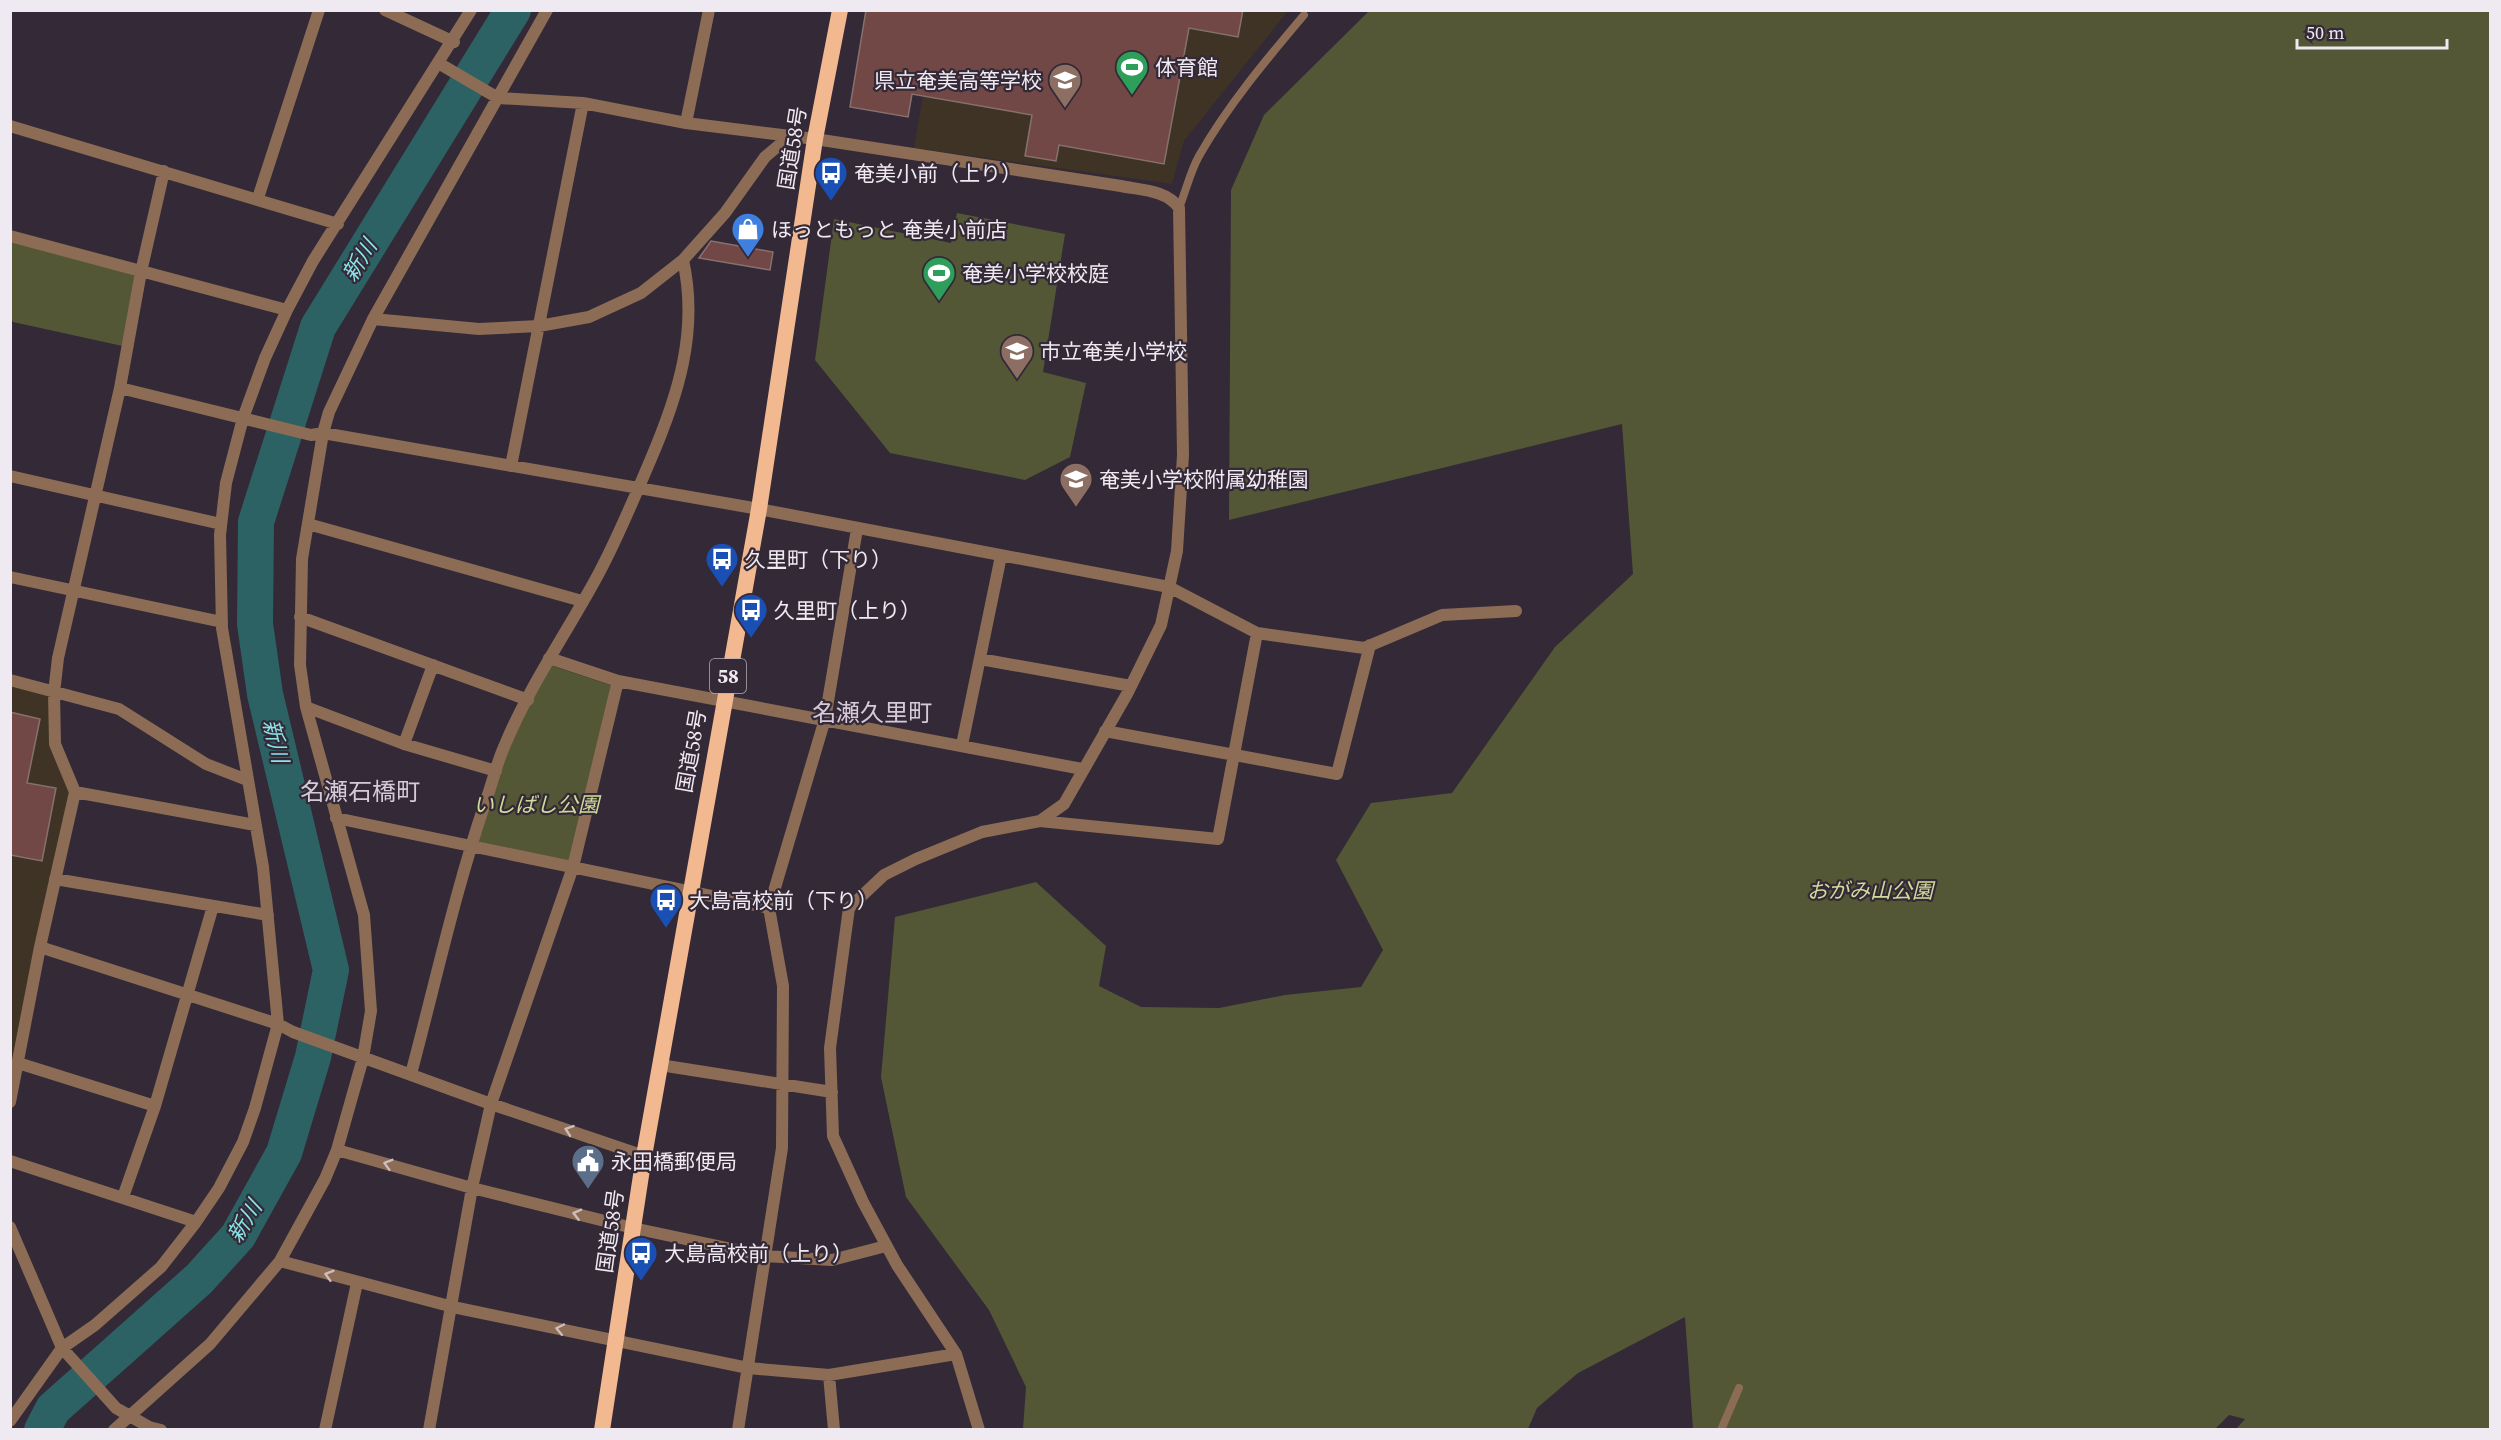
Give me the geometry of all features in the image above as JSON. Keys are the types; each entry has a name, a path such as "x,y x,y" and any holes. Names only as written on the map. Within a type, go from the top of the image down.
{"highway":[{"name":"国道58号","path":"602,1430 644,1156 723,700 759,509 815,139 840,10"}],"street":[{"path":"258,198 320,10"},
{"path":"385,10 454,42"},
{"path":"10,1420 66,1352 161,1267 219,1188 243,1143 278,1024 268,915 222,622 221,524 226,483 249,419 265,358 287,310 313,261 409,108 454,42 471,10"},
{"path":"114,1430 210,1344 280,1261 325,1179 337,1150 363,1058 371,1011 364,915 306,707 300,665 302,559 317,434 373,319 547,10"},
{"path":"686,123 709,10"},
{"path":"440,64 498,98 583,104 686,123 815,139 1121,186 1163,195 1174,200 1179,208 1183,455 1177,551 1161,625 1131,686 1064,804 1040,821"},
{"path":"511,466 583,104"},
{"path":"10,126 258,198 338,224"},
{"path":"373,319 479,329 539,326 589,317 642,293 682,260 725,213 765,157 790,136"},
{"path":"10,1102 40,947 75,792 55,744 54,693 58,657 93,496 120,387 141,272 164,171"},
{"path":"10,236 287,310"},
{"path":"411,1074 471,846 503,748 549,658 599,573 638,489 674,400 686,356 689,329 688,285 682,260"},
{"path":"120,387 317,434 759,509 1169,587 1257,633 1364,648 1442,615 1516,611"},
{"path":"10,476 221,524"},
{"path":"308,524 582,601"},
{"path":"738,1430 782,1148 783,986 769,908 825,719 857,529"},
{"path":"962,746 1001,556"},
{"path":"10,577 222,622"},
{"path":"300,617 528,700"},
{"path":"979,1430 956,1354 886,1246 863,1203 833,1136 830,1048 849,908 884,875 916,859 982,832 1040,821 1218,839 1257,633"},
{"path":"1105,731 1235,753 1337,774 1370,645"},
{"path":"549,658 618,681 1082,769"},
{"path":"980,659 1131,686"},
{"path":"404,744 433,665"},
{"path":"10,680 119,709 206,764 247,780"},
{"path":"429,1430 453,1307 472,1188 491,1104 573,867 618,681"},
{"path":"306,707 404,744 496,771"},
{"path":"75,792 255,825"},
{"path":"336,818 769,908"},
{"path":"55,879 268,915"},
{"path":"123,1197 155,1106 213,906"},
{"path":"40,947 278,1024 293,1032 363,1058 644,1156"},
{"path":"18,1063 155,1106"},
{"path":"660,1065 832,1092"},
{"path":"337,1150 472,1188 633,1228 765,1256 832,1260 886,1246"},
{"path":"10,1161 196,1222"},
{"path":"10,1227 66,1352 116,1408 127,1416 161,1430"},
{"path":"280,1261 453,1307 748,1368 829,1375 956,1354"},
{"path":"325,1430 357,1282"},
{"path":"829,1375 834,1430"}],"lane":[{"path":"1179,208 1198,158 1229,110 1258,70 1304,15"},
{"path":"1721,1430 1739,1388"}],"shaded area":[{"name":"県立奄美高等学校","path":"937,11 1288,11 1184,141 1172,184 914,148"},
{"path":"10,680 54,693 55,744 75,792 10,1080"}],"green space":[{"name":"おがみ山公園","path":"1369,11 2490,11 2490,1429 2236,1429 2245,1419 2229,1415 2214,1430 1693,1429 1685,1317 1578,1373 1537,1408 1528,1429 1023,1429 1026,1387 989,1310 906,1197 881,1077 895,917 1036,882 1106,946 1099,986 1141,1007 1219,1008 1285,995 1361,987 1383,950 1336,860 1371,803 1452,793 1555,647 1633,574 1622,424 1229,520 1231,190 1264,115"},
{"name":"奄美小学校校庭","path":"957,213 1065,234 1043,372 1086,383 1070,457 1025,480 890,453 815,360 834,219 951,243"},
{"path":"10,236 141,272 127,347 13,322 10,316"},
{"name":"いしばし公園","path":"547,664 613,686 570,861 475,841 500,765"}],"building":[{"name":"県立奄美高等学校","path":"866,10 1243,10 1238,37 1189,28 1164,164 1059,145 1056,161 1025,156 1032,115 912,94 908,117 850,107"},
{"path":"711,241 773,252 770,270 699,258"},
{"path":"10,712 40,719 27,783 56,788 42,861 10,855"}],"waterway":[{"name":"新川","path":"42,1430 53,1409 199,1279 238,1236 284,1153 313,1057 331,970 265,694 255,624 256,522 318,327 513,10"}],"place":[{"name":"体育館","path":"1132,96"},
{"name":"県立奄美高等学校","path":"1065,109"},
{"name":"奄美小前（上り）","path":"831,202"},
{"name":"ほっともっと 奄美小前店","path":"748,258"},
{"name":"奄美小学校校庭","path":"939,302"},
{"name":"市立奄美小学校","path":"1017,380"},
{"name":"奄美小学校附属幼稚園","path":"1076,508"},
{"name":"久里町（下り）","path":"722,588"},
{"name":"久里町（上り）","path":"751,639"},
{"name":"大島高校前（下り）","path":"666,929"},
{"name":"永田橋郵便局","path":"588,1190"},
{"name":"大島高校前（上り）","path":"641,1282"}],"district":[{"name":"名瀬久里町","path":"872,712"},
{"name":"名瀬石橋町","path":"360,791"}]}
